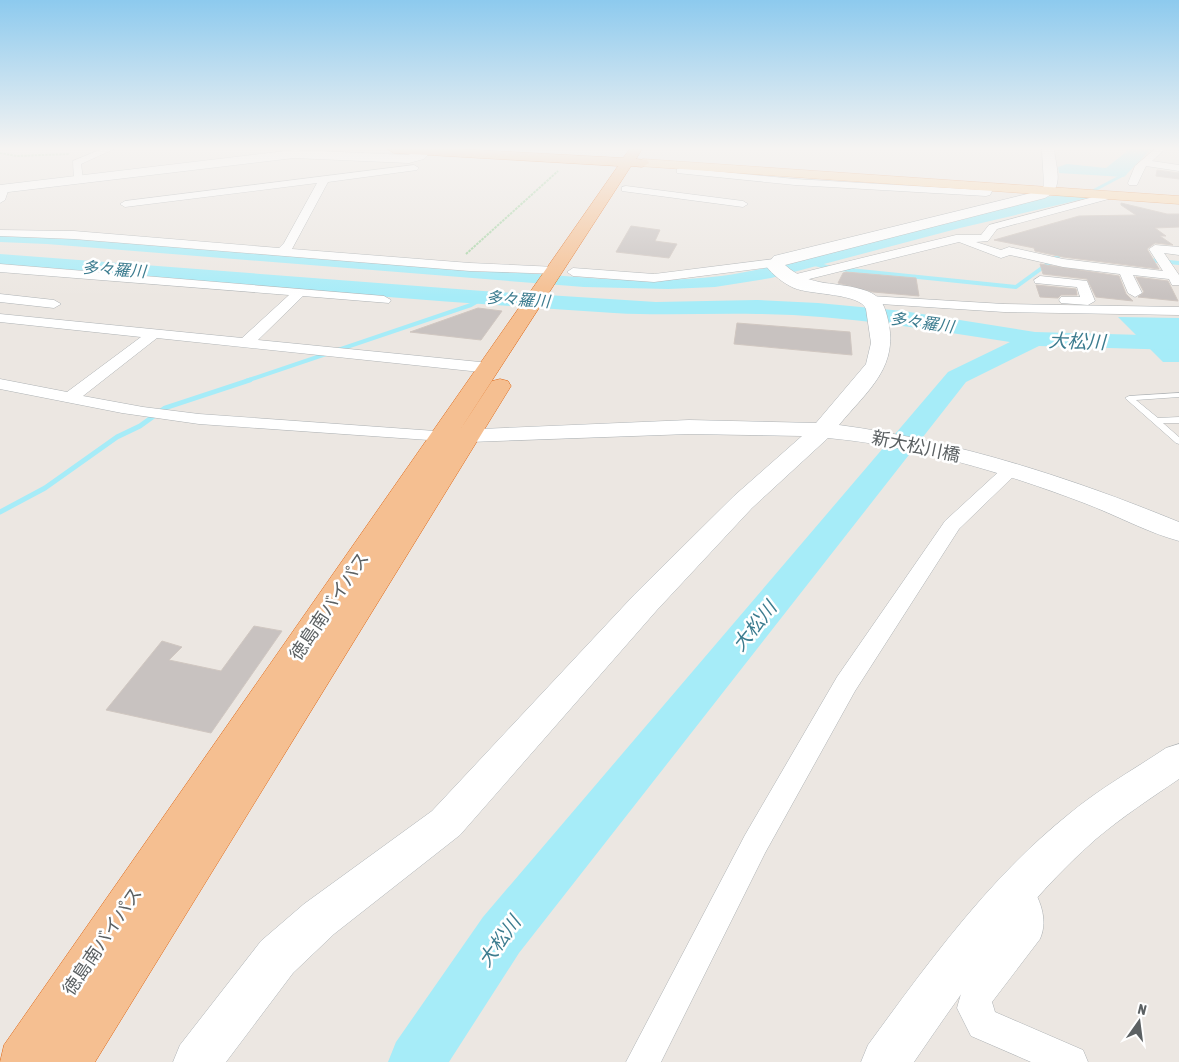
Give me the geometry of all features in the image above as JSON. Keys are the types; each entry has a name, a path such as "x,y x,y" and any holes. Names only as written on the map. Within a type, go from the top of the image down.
{"highway":[{"name":"徳島南バイパス","path":"21,1062 455,436 612,199"},
{"path":"599,230 620,199"},
{"name":"徳島南バイパス","path":"564,272 584,255"},
{"name":"徳島南バイパス","path":"68,1062 455,436 490,368 538,312"}],"street":[{"path":"125,204 169,199"},
{"path":"282,252 289,245 316,199"},
{"path":"701,199 743,204"},
{"path":"781,272 1028,199"},
{"path":"0,233 74,235 455,265 654,278 721,272 781,272 956,239 984,238 994,227 1082,199"},
{"path":"994,227 1006,236"},
{"path":"956,239 1001,254 1009,251 1023,252 1063,263 1125,271 1176,281"},
{"path":"1176,281 1155,249 1179,251"},
{"path":"0,268 384,300"},
{"path":"1125,271 1135,293"},
{"path":"781,272 804,287 851,294 875,310 921,303 1004,308 1179,311"},
{"path":"921,303 931,297 947,296 1088,301 1082,284 1040,280"},
{"path":"246,343 300,292"},
{"path":"0,298 54,304"},
{"path":"1155,310 1179,306"},
{"path":"197,1062 277,958 319,919 446,823 478,790 646,602 743,502 830,431 881,356 875,310"},
{"path":"0,318 490,368"},
{"path":"70,398 154,334"},
{"path":"0,384 50,392 70,398 164,416 455,436"},
{"name":"新大松川橋","path":"455,436 689,426 830,431 939,449 1003,467 1099,499 1179,532"},
{"path":"643,1062 755,844 846,684 952,525 1003,467"},
{"path":"885,1062 930,1000 1018,890 1082,827 1179,759"},
{"path":"1018,890 1026,906 1029,928 976,995 974,1008 983,1024 1071,1062"}],"lane":[{"path":"1179,395 1129,398 1179,441"},
{"path":"1156,421 1179,420"}],"path":[{"path":"455,265 529,199"}],"water":[{"path":"1038,199 1085,199 960,228 771,278 715,287 668,289 584,287 47,244 0,242 0,235 17,234 604,279 707,278 776,266 954,222"},
{"path":"1118,317 1179,318 1179,362 1163,362"}],"building":[{"path":"1121,203 1167,214 1179,214 1179,227 1155,228 1166,236 1160,236 1173,245 1155,243 1147,249 1159,269 1063,257 1035,251 1034,248 994,240 1079,216 1136,215 1121,205"},
{"path":"631,226 660,230 655,241 677,244 669,258 616,252"},
{"path":"1040,264 1119,276 1126,294 1133,301 1096,297 1087,279 1043,274"},
{"path":"843,273 916,278 919,296 873,292 838,283"},
{"path":"1136,277 1168,281 1178,301 1138,297 1144,292"},
{"path":"1036,285 1076,289 1077,295 1061,295 1058,298 1040,297"},
{"path":"478,308 502,311 481,340 410,332"},
{"path":"737,323 850,332 852,355 734,344"},
{"path":"254,626 282,631 211,733 106,710 162,641 182,647 169,660 221,671"}],"waterway":[{"path":"840,269 1016,287 1064,252"},
{"name":"多々羅川","path":"0,260 483,298 656,309 757,307 818,310 903,318 1035,339"},
{"path":"1148,260 1179,263"},
{"path":"811,263 831,268"},
{"path":"246,381 471,305 483,298"},
{"name":"大松川","path":"416,1062 501,935 957,377 1035,339"},
{"name":"大松川","path":"1035,339 1179,343"},
{"path":"0,512 45,488 117,437 140,426 165,408 250,380"}]}
